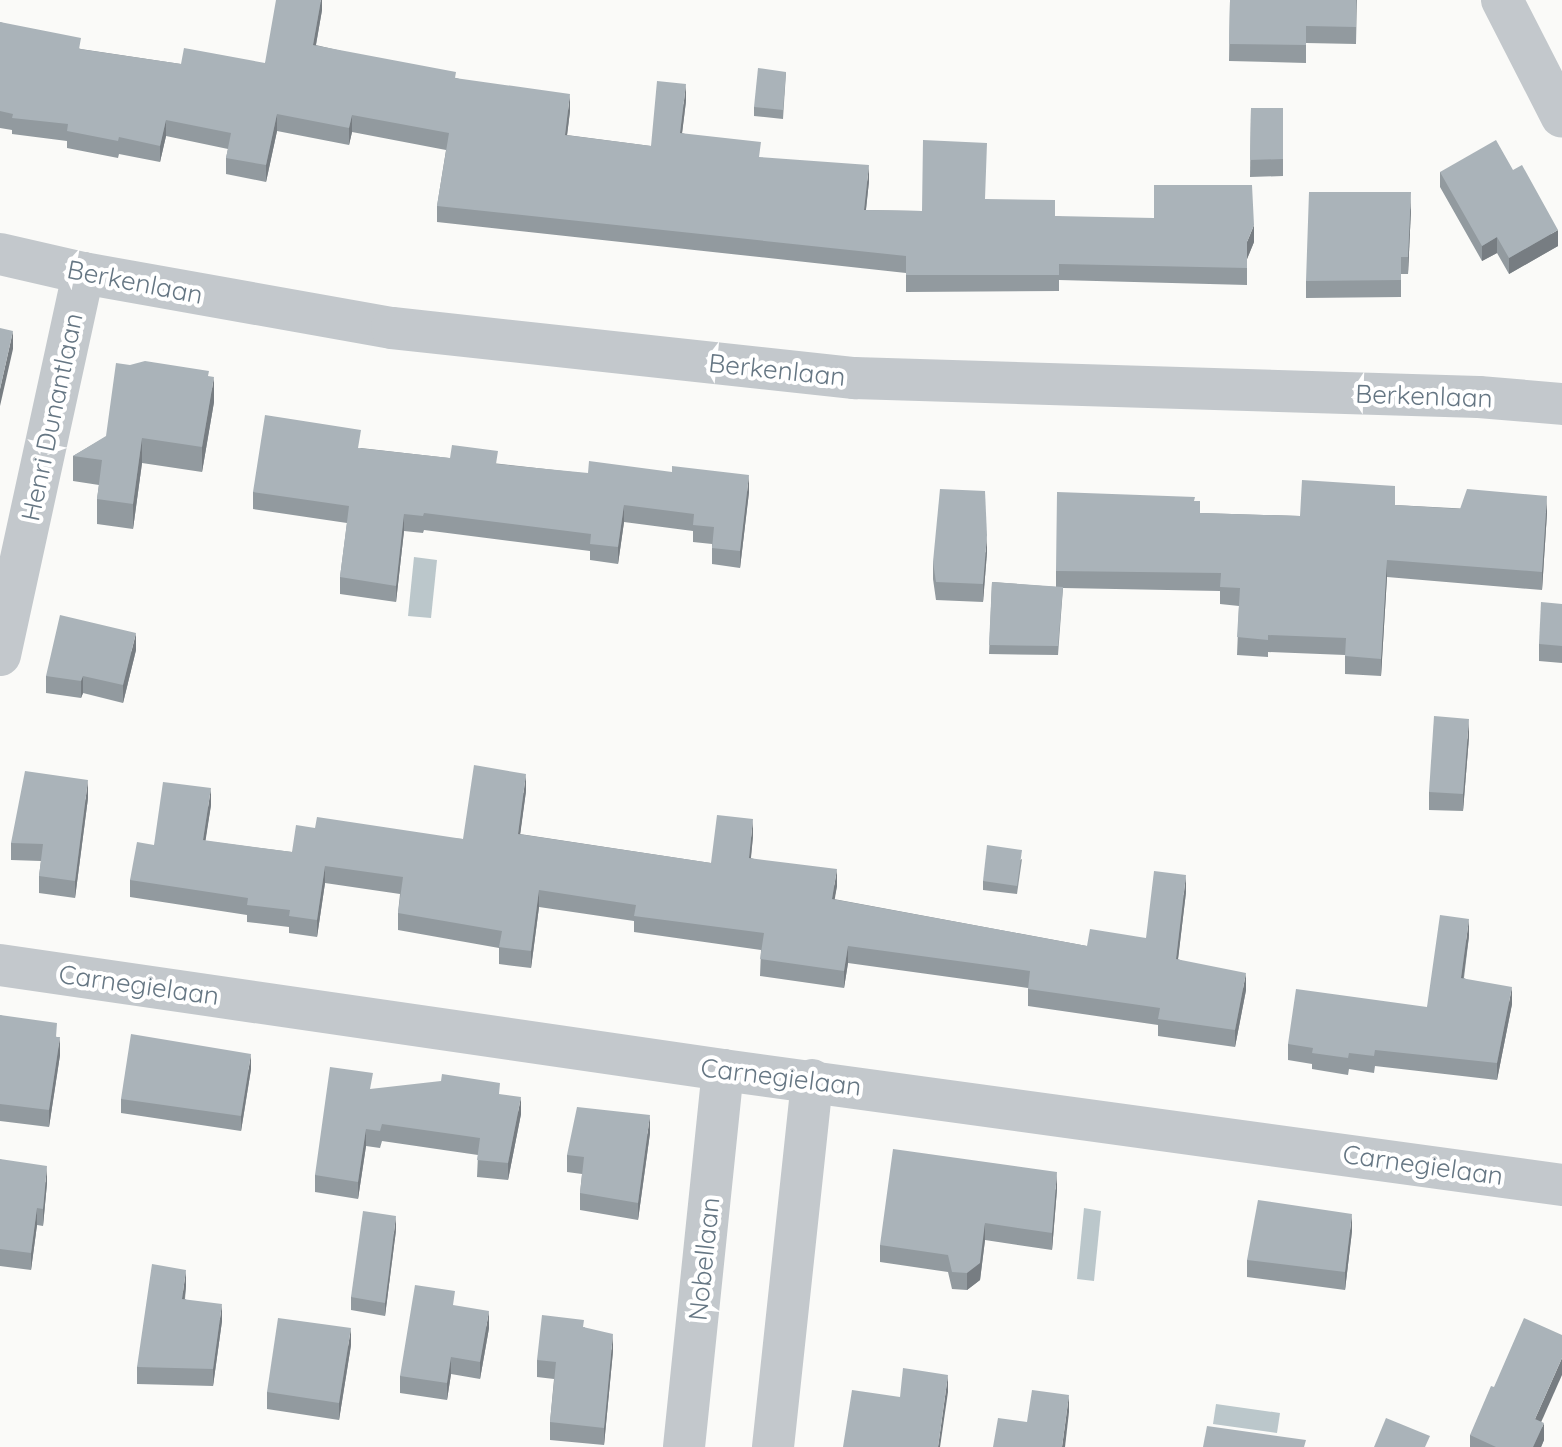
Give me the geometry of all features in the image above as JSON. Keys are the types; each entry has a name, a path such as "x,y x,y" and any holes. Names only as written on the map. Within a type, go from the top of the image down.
{"street":[{"path":"1502,0 1562,117"},
{"name":"Berkenlaan","path":"0,254 83,273 392,328 854,378 1479,397 1562,404"},
{"name":"Henri Dunantlaan","path":"0,655 83,273"},
{"name":"Carnegielaan","path":"0,965 723,1070 1562,1185"},
{"name":"Nobellaan","path":"684,1447 723,1070"},
{"path":"773,1447 812,1080"}],"shaded area":[{"path":"414,557 437,560 431,618 408,616"},
{"path":"1084,1208 1101,1211 1094,1281 1077,1279"},
{"path":"1216,1404 1280,1413 1277,1433 1213,1424"}],"building":[{"path":"276,0 321,0 313,45 456,72 455,78 570,94 565,135 651,146 657,81 686,84 680,133 761,142 759,157 869,165 864,210 922,211 923,140 987,143 985,199 1055,200 1055,216 1154,218 1154,185 1252,185 1254,225 1247,242 1247,268 1059,264 1059,275 906,275 906,256 437,206 449,133 352,115 349,128 277,114 266,165 226,158 231,133 166,120 160,146 67,131 68,124 12,118 13,114 0,111 0,22 81,38 79,49 181,64 184,48 265,63"},
{"path":"1230,0 1356,0 1356,27 1306,26 1306,45 1229,44"},
{"path":"758,68 786,72 783,110 754,107"},
{"path":"1251,108 1283,108 1283,159 1250,160"},
{"path":"1496,140 1513,170 1522,165 1558,230 1509,258 1497,237 1482,246 1440,172"},
{"path":"1309,192 1411,192 1408,257 1401,257 1401,280 1306,281"},
{"path":"0,328 13,331 0,389"},
{"path":"145,361 209,371 208,376 214,377 202,447 142,438 133,504 97,499 102,460 73,456 106,436 116,363 130,365"},
{"path":"265,415 361,430 358,448 450,458 452,445 498,451 496,464 588,473 589,461 672,472 672,466 749,475 740,551 712,548 714,527 693,525 694,514 624,505 618,547 590,544 591,534 424,513 423,516 404,514 396,586 340,577 349,506 253,492"},
{"path":"1302,480 1395,486 1395,505 1460,509 1467,489 1547,496 1542,572 1387,560 1381,659 1345,656 1346,638 1268,635 1268,640 1237,637 1240,588 1220,587 1221,573 1056,571 1057,492 1195,497 1194,501 1200,501 1200,513 1300,516"},
{"path":"940,489 985,491 987,535 983,584 936,582 933,562"},
{"path":"992,582 1063,587 1058,646 989,645"},
{"path":"1541,602 1562,604 1562,646 1539,644"},
{"path":"60,615 136,633 123,685 83,676 81,681 46,676"},
{"path":"1434,716 1469,719 1463,794 1429,792"},
{"path":"474,765 526,774 518,834 711,863 717,815 753,819 749,858 837,869 832,899 1087,946 1090,929 1146,938 1154,871 1186,875 1176,959 1246,973 1235,1030 1158,1019 1160,1008 1028,989 1030,971 848,946 844,971 760,959 764,933 634,916 636,905 539,890 531,951 499,947 502,931 398,913 403,877 325,866 317,920 289,916 290,910 247,905 248,898 130,880 137,842 154,845 163,782 211,788 203,840 292,852 296,825 315,828 317,817 463,839"},
{"path":"25,771 88,780 75,881 39,876 43,844 11,843"},
{"path":"987,845 1022,850 1017,886 983,881"},
{"path":"1440,915 1469,919 1461,978 1512,987 1497,1063 1375,1050 1374,1056 1349,1053 1348,1058 1312,1053 1313,1048 1288,1044 1296,989 1427,1007"},
{"path":"0,1015 57,1023 56,1037 60,1037 49,1110 0,1104"},
{"path":"131,1034 251,1054 241,1116 121,1099"},
{"path":"330,1067 373,1073 370,1089 441,1081 442,1074 500,1083 499,1094 521,1097 508,1163 477,1160 480,1138 382,1124 380,1131 366,1129 358,1182 315,1175"},
{"path":"577,1107 650,1115 638,1203 580,1193 584,1157 567,1155"},
{"path":"893,1149 1057,1172 1052,1233 985,1223 980,1263 967,1273 952,1272 948,1255 880,1245"},
{"path":"0,1159 47,1166 43,1209 37,1208 31,1253 0,1249"},
{"path":"1258,1200 1352,1214 1345,1272 1247,1260"},
{"path":"363,1211 396,1216 385,1303 351,1297"},
{"path":"152,1264 186,1270 182,1299 222,1304 213,1369 137,1367"},
{"path":"415,1285 455,1291 453,1305 489,1311 480,1362 451,1357 447,1383 400,1376"},
{"path":"542,1315 584,1320 583,1327 613,1334 604,1428 550,1422 556,1362 537,1360"},
{"path":"278,1318 351,1328 339,1403 267,1392"},
{"path":"1524,1318 1562,1335 1562,1358 1535,1419 1544,1423 1533,1447 1496,1447 1470,1435"},
{"path":"903,1368 948,1375 938,1447 843,1447 852,1390 900,1397"},
{"path":"1032,1390 1069,1395 1062,1447 993,1447 998,1418 1027,1422"},
{"path":"1386,1418 1430,1436 1425,1447 1374,1447"},
{"path":"1207,1426 1306,1440 1304,1447 1203,1447"}]}
